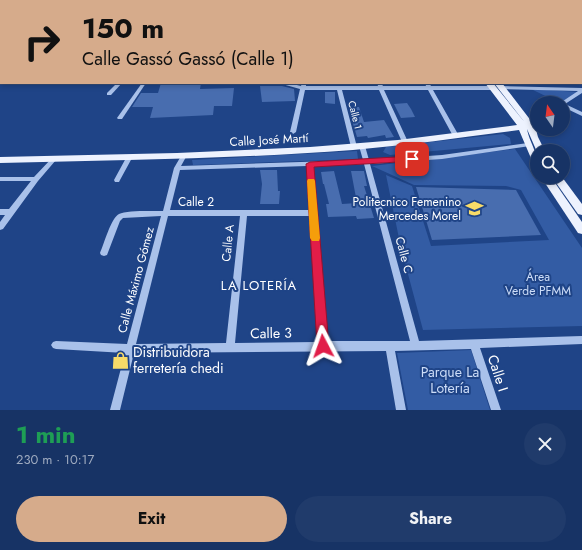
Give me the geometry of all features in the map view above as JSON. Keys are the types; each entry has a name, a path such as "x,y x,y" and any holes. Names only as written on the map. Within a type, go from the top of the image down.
{"main road":[{"path":"496,86 530,125 528,145 530,149"},
{"name":"Calle José Martí","path":"0,160 182,157 358,146 456,136 530,125"},
{"path":"551,184 582,230"},
{"path":"562,184 582,211"}],"street":[{"path":"109,94 119,84"},
{"path":"120,118 143,84"},
{"path":"282,84 339,88 380,86 496,86 582,90"},
{"path":"293,132 303,86"},
{"path":"380,86 405,142"},
{"path":"428,86 456,136"},
{"name":"Calle 1","path":"339,88 358,146"},
{"path":"570,99 582,90"},
{"path":"570,108 582,114"},
{"path":"177,168 366,162 442,156 528,145"},
{"name":"Calle C","path":"358,146 366,162 416,346"},
{"name":"Calle Máximo Gómez","path":"115,410 167,213 177,168 182,157"},
{"path":"117,180 129,158"},
{"path":"0,227 36,179 54,159"},
{"path":"310,164 323,346"},
{"path":"0,179 36,179"},
{"path":"0,212 11,212"},
{"name":"Calle 2","path":"104,253 118,218 125,215 167,213 314,213"},
{"name":"Calle A","path":"230,347 244,213"},
{"name":"Calle 3","path":"56,345 130,349 416,346 582,340"},
{"name":"Calle I","path":"474,344 496,410"},
{"path":"390,346 401,410"}],"green space":[{"path":"531,89 579,92 570,97 570,96 546,96"},
{"path":"503,134 510,138 511,144 390,155 383,152 386,147"},
{"name":"Área Verde PFMM","path":"515,149 530,171 530,184 539,184 582,248 582,326 423,330 401,248 386,175 412,186 431,246 549,240 521,190 506,186 414,185 372,166"},
{"path":"357,151 358,159 193,165 192,160"},
{"name":"Parque La Lotería","path":"471,350 490,410 408,410 397,353"}],"building":[{"path":"161,84 201,84 200,89 234,88 232,106 214,106 213,115 150,118 153,107 132,107 141,93 158,93"},
{"path":"260,86 282,86 294,89 295,101 262,102"},
{"path":"325,92 335,92 335,104 325,103"},
{"path":"407,103 415,117 401,118 394,104"},
{"path":"348,107 359,107 364,122 384,120 394,137 386,138 385,135 368,138 367,136 357,137"},
{"path":"260,170 277,170 278,191 280,191 279,204 260,204 262,184"},
{"path":"334,171 342,204 357,203 351,171 364,171 367,186 364,186 374,218 357,219 356,216 328,217 326,204 329,204 321,172"},
{"path":"416,187 516,190 541,235 432,240"}],"slow traffic":[{"path":"311,181 315,238"}],"place":[{"name":"Politecnico Femenino Mercedes Morel","path":"474,209"},
{"name":"Distribuidora ferretería chedi","path":"120,360"}],"district":[{"name":"LA LOTERÍA","path":"259,285"}],"route":[{"path":"323,346 310,164 412,159"}]}
